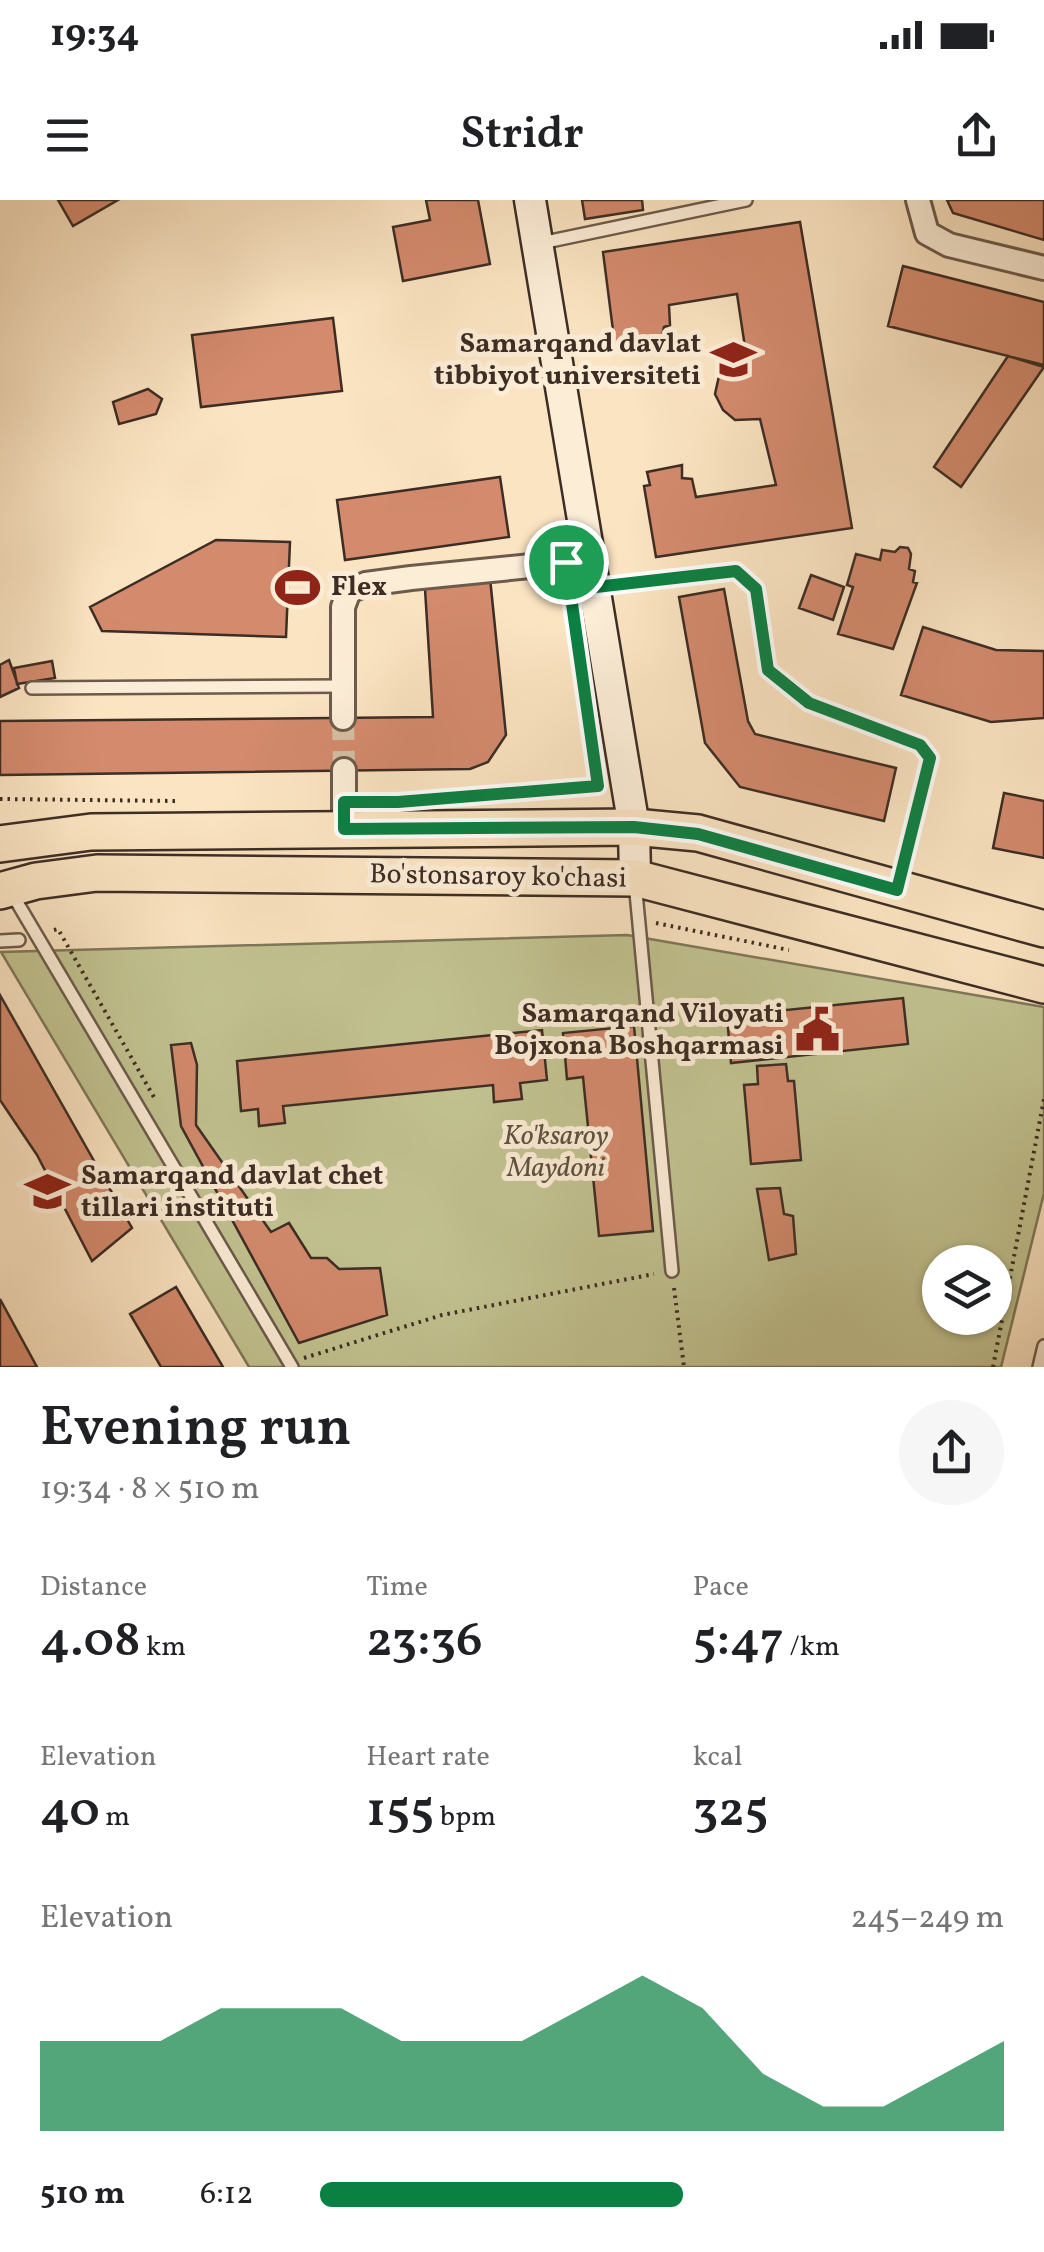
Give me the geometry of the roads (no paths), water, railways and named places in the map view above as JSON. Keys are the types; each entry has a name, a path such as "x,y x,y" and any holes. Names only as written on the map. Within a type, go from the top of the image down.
{"main road":[{"path":"530,200 634,827 634,878"},
{"name":"Bo'stonsaroy ko'chasi","path":"0,844 91,832 634,827 698,834 1044,929"},
{"name":"Bo'stonsaroy ko'chasi","path":"4,890 97,873 634,878 1044,985"}],"street":[{"path":"918,200 927,233 949,246 1044,268"},
{"path":"343,718 343,607 350,591 366,584 411,578 593,574"},
{"path":"344,770 344,829"}],"lane":[{"path":"537,244 746,200"},
{"path":"593,574 736,571 756,589 768,670 809,703 920,745 930,758 897,890"},
{"path":"32,688 343,686"},
{"path":"634,878 672,1271"},
{"path":"4,890 292,1367"},
{"path":"0,941 18,940"},
{"path":"1039,1367 1044,1346"}],"tunnel":[{"path":"343,718 344,770"}],"place":[{"name":"Samarqand davlat tibbiyot universiteti","path":"734,360"},
{"name":"Flex","path":"298,587"},
{"name":"Samarqand Viloyati Bojxona Boshqarmasi","path":"817,1030"},
{"name":"Samarqand davlat chet tillari instituti","path":"48,1192"}],"park label":[{"name":"Ko'ksaroy Maydoni","path":"556,1152"}]}
